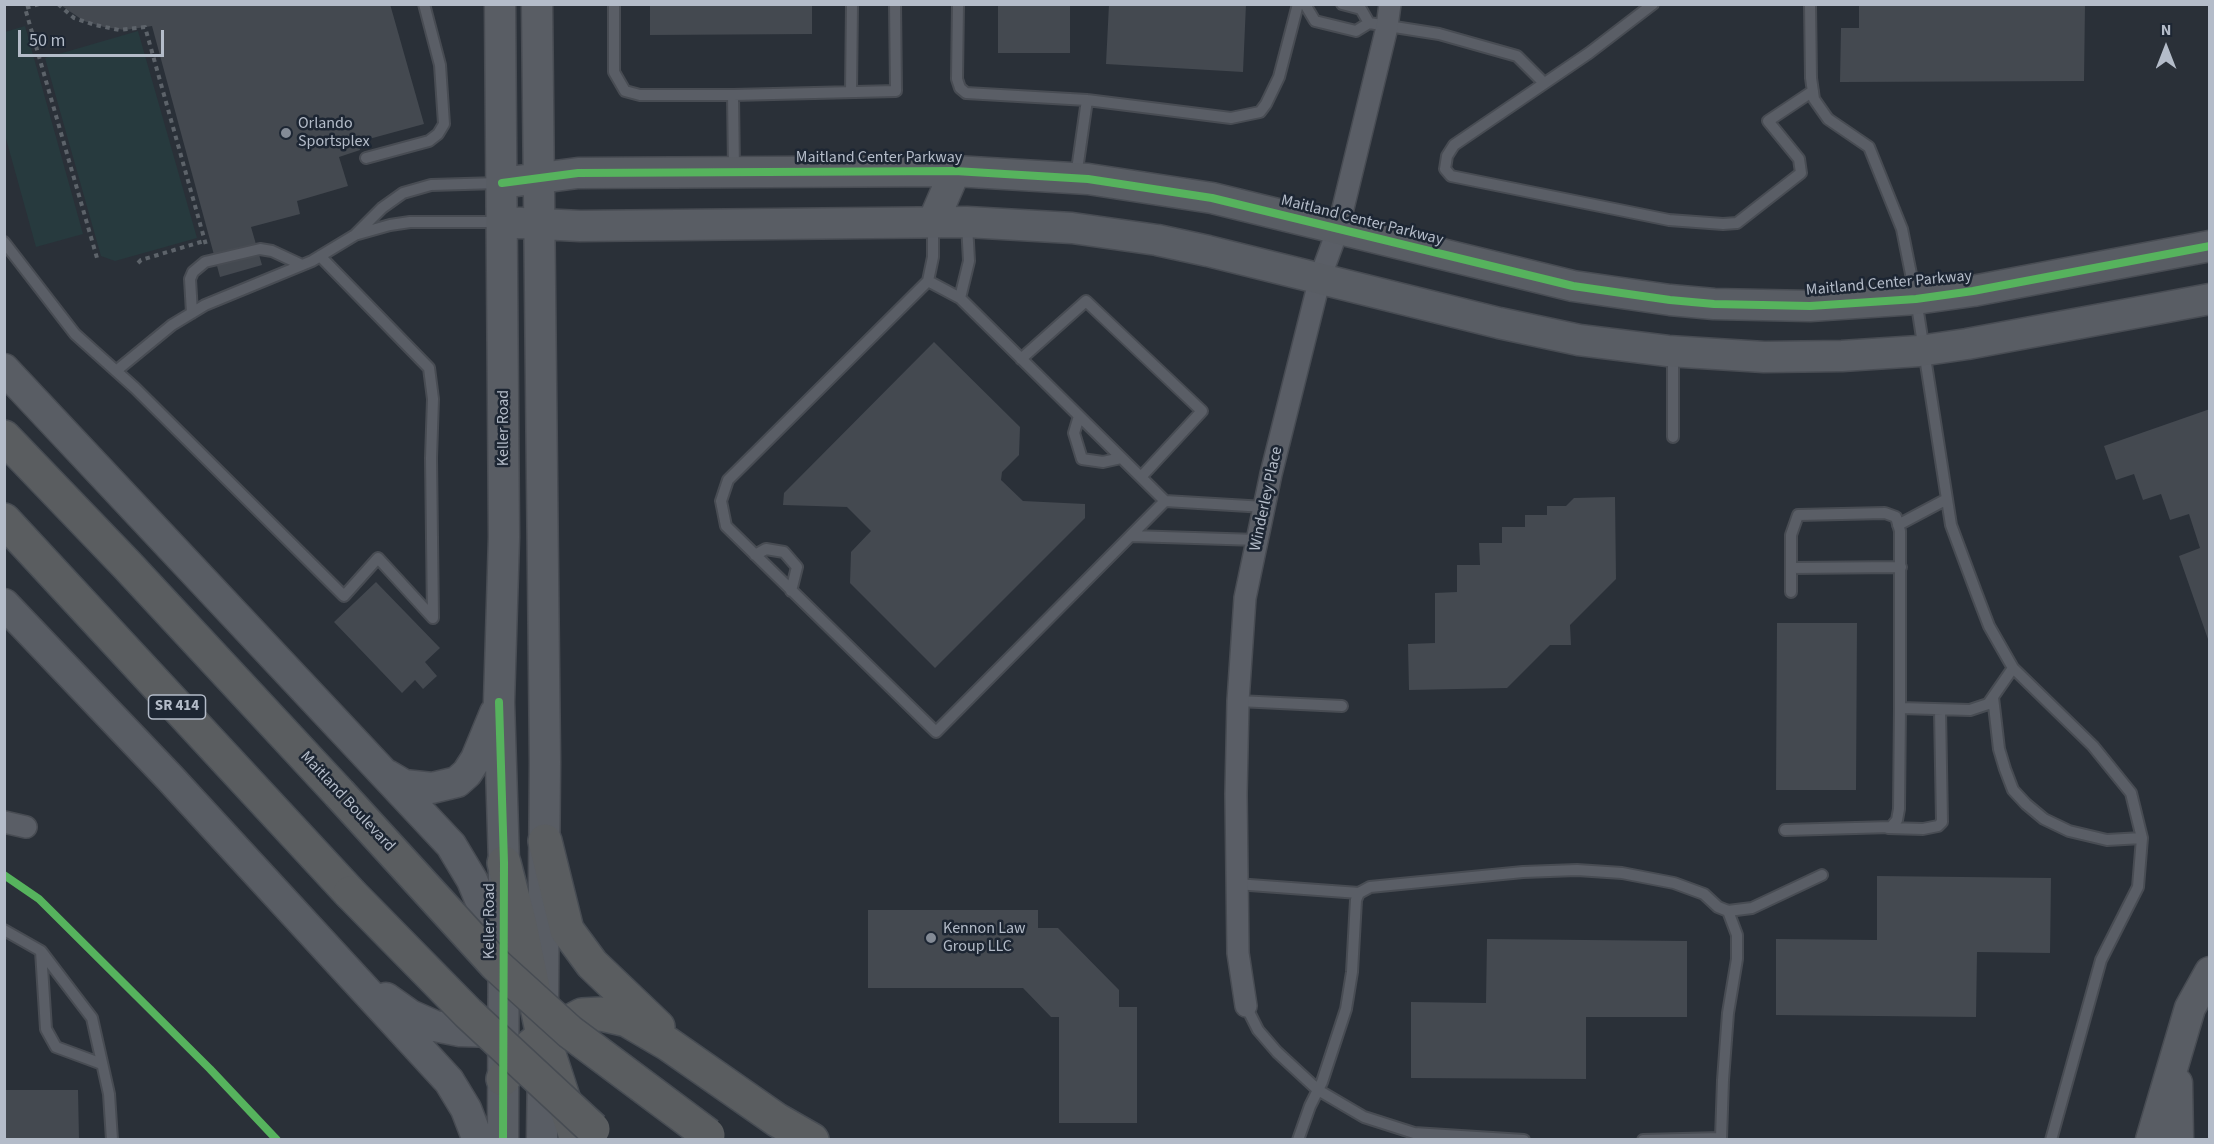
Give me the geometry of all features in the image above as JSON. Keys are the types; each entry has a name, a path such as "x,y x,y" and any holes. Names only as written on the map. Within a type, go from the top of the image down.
{"highway":[{"path":"4,411 128,565"},
{"name":"Maitland Boulevard","path":"4,437 128,565 496,965 570,1032 712,1138"},
{"name":"SR 414","path":"4,520 350,893 468,1013 593,1129 609,1140"},
{"path":"545,841 567,930 592,964 642,1010 684,1054"},
{"path":"504,863 520,925 531,1015 577,1140"},
{"path":"531,1015 601,1014 627,1020 684,1054 777,1120 812,1140"},
{"path":"503,1079 522,1053 531,1015"}],"street":[{"name":"Keller Road","path":"500,4 504,537 499,702 504,863 503,959 531,1015 543,1076 542,1140"},
{"name":"Keller Road","path":"531,1015 545,841 537,4"},
{"name":"Winderley Place","path":"1246,1006 1238,953 1236,884 1238,701 1245,598 1271,474 1320,278 1338,230 1378,25 1390,4"},
{"name":"Maitland Center Parkway","path":"502,183 578,173 955,171 1076,178 1212,198 1554,282 1676,301 1724,304 1810,306 1916,299 1973,291 2210,246"},
{"path":"933,222 955,171"},
{"path":"955,171 967,222"},
{"path":"502,222 580,226 967,222 1031,225 1113,233 1208,251 1545,333 1602,343 1673,351 1804,358 1923,350 2004,339 2210,299"},
{"path":"1673,351 1676,301"},
{"path":"4,369 450,845 472,880 489,918 503,959"},
{"path":"4,604 170,778 449,1081 466,1109 478,1140"},
{"path":"381,772 404,784 432,788 457,782 467,773 476,759 499,702"},
{"path":"4,822 26,827"},
{"path":"334,956 410,1015 435,1026 460,1031 496,1032 531,1015"},
{"path":"2151,1140 2190,1008 2210,972"},
{"path":"2177,1051 2178,1140"},
{"path":"502,1140 503,1079"}],"lane":[{"path":"366,158 429,141 438,135 444,124 440,65 424,4"},
{"path":"614,4 614,72 626,91 640,95 897,91 895,4"},
{"path":"851,92 852,4"},
{"path":"958,4 957,79 960,88 966,93 1087,100 1231,118 1260,112 1266,104 1279,77 1303,5"},
{"path":"1342,4 1361,9 1378,25"},
{"path":"1653,4 1589,52 1454,145 1447,156 1445,168 1450,176 1669,220 1737,223 1801,173 1799,159 1768,121 1813,91"},
{"path":"1810,4 1814,99 1828,119 1869,147 1902,229 1916,299 1951,525 1989,626 2013,668 2093,746 2131,793 2142,838 2138,887 2101,960 2051,1140"},
{"path":"1303,5 1315,21 1356,31 1378,25 1438,34 1517,56 1544,83"},
{"path":"733,95 734,172"},
{"path":"1076,178 1087,100"},
{"path":"116,371 172,325 205,305 320,256 355,235 382,208 403,194 431,185 502,183"},
{"path":"355,235 410,222 502,222"},
{"path":"933,222 933,257 928,281 728,480 721,501 726,526 936,732 1165,501"},
{"path":"960,298 969,261 967,222"},
{"path":"4,242 75,334 116,371 344,596 378,558 433,618 432,399 429,368 320,256"},
{"path":"192,313 190,279 193,272 205,262 260,249 283,255 302,265"},
{"path":"928,281 960,298 1165,501 1265,507"},
{"path":"1022,359 1086,301 1202,411 1141,477"},
{"path":"1673,351 1673,437"},
{"path":"1079,416 1074,433 1082,459 1104,462 1122,458"},
{"path":"1898,525 1947,499"},
{"path":"1791,592 1791,535 1798,515 1884,513 1896,517 1900,567 1899,809 1897,820 1888,828"},
{"path":"1131,536 1258,540"},
{"path":"755,555 766,549 784,552 797,567 791,591"},
{"path":"1791,568 1900,567"},
{"path":"1900,708 1970,710 1988,704 2013,668"},
{"path":"1993,697 1999,749 2005,769 2013,790 2026,804 2044,819 2069,831 2107,840 2142,838"},
{"path":"1238,701 1342,706"},
{"path":"1785,830 1923,829 1938,826 1942,822 1940,710"},
{"path":"1236,884 1359,893 1371,887 1392,883 1523,872 1578,870 1622,873 1674,883 1704,894 1718,907 1728,911 1752,908 1822,875"},
{"path":"1298,1140 1346,1009 1352,972 1356,900 1359,893"},
{"path":"1643,1140 1721,1139 1728,1013 1737,959 1737,935 1728,911"},
{"path":"4,930 41,951 92,1018 109,1094 112,1140"},
{"path":"41,951 46,1029 56,1047 102,1064"},
{"path":"1246,1006 1258,1030 1277,1052 1318,1090 1365,1117 1414,1132 1524,1140"}],"path":[{"path":"39,4 25,8 97,258"},
{"path":"58,4 74,18 95,25 119,30 145,27 205,243 141,260 138,263"}],"green space":[{"path":"25,26 83,234 36,247 5,135 5,32"},
{"path":"138,31 197,238 115,261 101,256 45,58"}],"building":[{"name":"Orlando Sportsplex","path":"59,4 390,4 424,124 358,142 360,150 339,157 348,186 297,201 300,214 251,227 262,265 220,277 152,26 125,30 104,27 84,21"},
{"path":"650,4 812,4 812,34 650,35"},
{"path":"998,4 1070,4 1070,53 998,53"},
{"path":"1109,4 1246,4 1243,72 1106,64"},
{"path":"1859,4 2085,4 2084,81 1840,82 1841,28 1859,28"},
{"path":"934,342 1020,427 1019,455 1002,472 1001,480 1023,501 1085,504 1085,518 935,668 850,583 851,552 871,531 847,507 783,505 784,493"},
{"path":"2210,409 2209,642 2179,556 2200,548 2189,514 2170,520 2161,494 2143,500 2134,474 2116,480 2104,446"},
{"path":"1615,497 1616,579 1570,625 1571,645 1550,645 1507,688 1409,690 1408,644 1435,643 1435,593 1457,592 1457,565 1480,565 1479,543 1502,543 1502,527 1525,527 1525,515 1547,515 1547,506 1566,506 1574,498"},
{"path":"376,582 440,648 425,662 437,676 423,689 415,680 402,693 334,622"},
{"path":"1777,623 1857,623 1856,790 1776,790"},
{"path":"1877,876 2051,878 2050,953 1977,952 1976,1017 1776,1015 1776,939 1877,940"},
{"path":"868,910 1038,910 1038,928 1058,928 1119,990 1119,1007 1137,1007 1137,1123 1059,1123 1059,1017 1051,1017 1023,988 868,988"},
{"path":"1487,939 1687,941 1687,1017 1586,1017 1586,1079 1411,1078 1411,1002 1486,1003"},
{"path":"4,1090 78,1090 79,1140 4,1140"}],"cycle path":[{"path":"502,183 578,173 955,171 1088,179 1212,198 1573,286 1714,304 1810,306 1916,299 1973,291 2210,246"},
{"path":"499,702 504,863 503,1140"},
{"path":"4,875 39,899 210,1069 277,1140"}],"place":[{"name":"Orlando Sportsplex","path":"286,133"},
{"name":"Kennon Law Group LLC","path":"931,938"}]}
